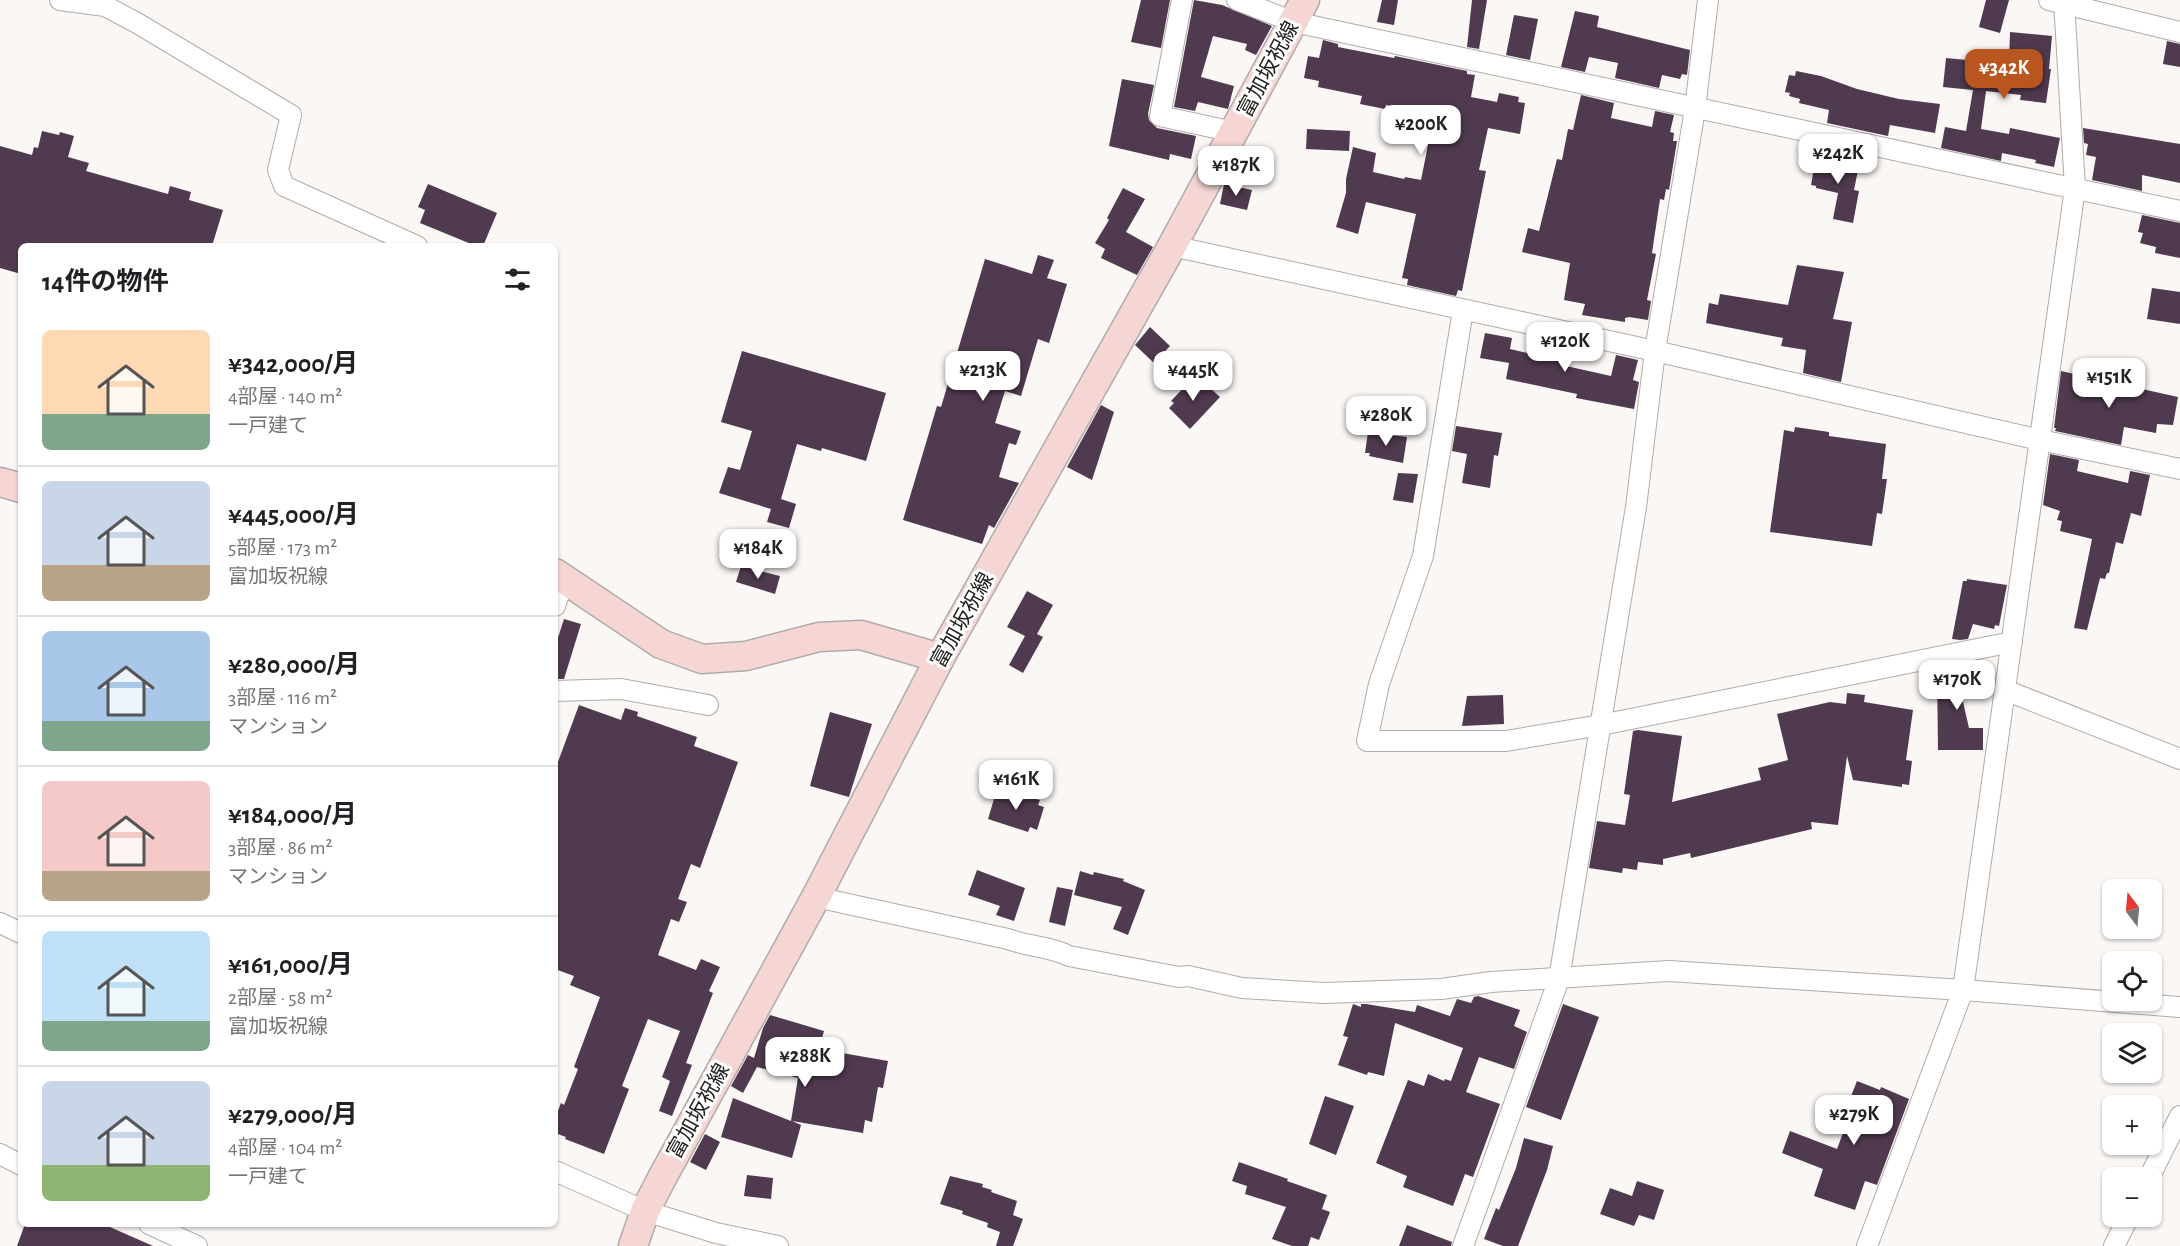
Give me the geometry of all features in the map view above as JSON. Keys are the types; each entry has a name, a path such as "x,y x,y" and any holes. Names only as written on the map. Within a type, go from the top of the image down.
{"main road":[{"name":"富加坂祝線","path":"633,1246 645,1211 816,897 940,658 1172,246 1299,11"},
{"path":"0,482 18,487"},
{"path":"560,576 661,644 702,659 746,656 819,637 861,635 940,658"}],"street":[{"path":"60,0 105,6 291,115 278,170 284,186 410,243"},
{"path":"1182,0 1160,116 1234,132"},
{"path":"1237,0 1299,11 1695,109 2180,211"},
{"path":"1463,1246 1559,979 1636,507 1655,351 1695,109 1708,0"},
{"path":"1867,1246 1962,990 2075,188 2059,1 2180,32"},
{"path":"1172,246 1655,351 2040,440 2180,469"},
{"path":"1463,310 1423,556 1379,684 1367,741 1506,741 1601,725 2012,642"},
{"path":"558,691 621,689 708,705"},
{"path":"2005,690 2180,759"},
{"path":"816,897 1008,939 1023,945 1058,950 1069,956 1179,977 1188,976 1242,988 1336,993 1441,989 1491,982 1669,971 2180,1007"},
{"path":"0,923 18,932"},
{"path":"2154,1167 2180,1116"},
{"path":"0,1154 18,1163"},
{"path":"558,1172 645,1211 716,1233 778,1246"},
{"path":"156,1227 197,1246"},
{"path":"2114,1246 2124,1227"}],"building":[{"path":"1141,0 1170,0 1161,48 1131,42"},
{"path":"1194,0 1222,5 1272,26 1256,55 1245,50 1247,44 1213,36 1201,77 1234,86 1228,109 1198,102 1195,111 1174,107"},
{"path":"1382,0 1398,0 1394,25 1377,22"},
{"path":"1472,0 1487,0 1479,49 1467,47"},
{"path":"1986,0 2009,0 2000,33 1979,27"},
{"path":"1575,11 1599,16 1597,27 1690,50 1687,75 1682,74 1680,79 1662,75 1659,88 1615,78 1618,63 1589,57 1585,72 1561,67"},
{"path":"1514,15 1538,19 1530,60 1506,55"},
{"path":"2010,32 2052,36 2049,69 2051,69 2046,103 2020,100 2021,95 1986,91 1981,129 2009,134 2010,128 2060,138 2054,167 2035,163 2036,160 2002,153 2001,161 1941,148 1945,127 1966,131 1973,90 1943,87 1946,58 2009,64"},
{"path":"1323,40 1338,44 1338,47 1467,71 1467,74 1475,75 1471,97 1497,102 1499,93 1519,97 1518,102 1525,103 1520,134 1488,128 1479,170 1486,171 1462,291 1458,290 1456,296 1407,285 1408,279 1402,278 1416,214 1366,202 1358,234 1336,227 1346,193 1346,179 1353,147 1376,153 1373,172 1404,179 1405,177 1421,180 1430,135 1447,136 1449,121 1434,118 1434,115 1386,105 1385,109 1360,104 1362,96 1318,87 1319,81 1304,78 1308,56 1319,58"},
{"path":"2167,41 2180,44 2180,67 2163,64"},
{"path":"1796,71 1899,99 1940,104 1935,133 1890,125 1888,136 1827,123 1829,110 1799,103 1800,99 1789,96 1790,93 1785,92 1789,75 1795,76"},
{"path":"1122,79 1154,85 1148,114 1149,120 1157,128 1196,136 1191,159 1170,154 1169,160 1109,146"},
{"path":"1581,95 1614,103 1611,118 1652,127 1655,111 1674,115 1670,132 1674,133 1673,141 1677,141 1669,190 1666,189 1664,200 1660,199 1652,253 1656,254 1647,300 1651,301 1648,320 1629,317 1625,318 1625,322 1582,315 1585,304 1564,300 1570,263 1522,252 1528,228 1539,231 1557,159 1562,160 1568,129 1573,130"},
{"path":"2083,128 2180,144 2180,183 2142,175 2142,191 2092,180 2096,157 2086,155 2088,144 2084,143"},
{"path":"1307,129 1350,131 1349,151 1306,149"},
{"path":"42,131 74,136 68,157 89,163 86,171 168,194 170,186 191,192 189,200 223,210 213,243 18,243 18,273 0,268 0,146 32,155 34,147 38,148"},
{"path":"1816,157 1859,165 1854,190 1859,191 1853,223 1833,219 1838,193 1811,185"},
{"path":"428,184 497,213 484,243 469,243 420,223 425,210 418,207"},
{"path":"1224,184 1252,190 1247,210 1220,204"},
{"path":"1123,188 1145,199 1126,232 1153,247 1137,275 1101,258 1105,249 1095,243 1109,220 1107,218"},
{"path":"2142,215 2180,223 2180,258 2155,253 2156,247 2140,243 2143,233 2138,232"},
{"path":"1038,255 1054,260 1047,278 1067,284 1049,343 1038,339 1021,396 1005,391 995,423 1021,431 1016,445 1009,443 999,477 1019,483 994,528 989,525 982,544 903,520 937,406 941,407 985,259 1032,274"},
{"path":"1797,265 1844,272 1833,319 1852,322 1841,382 1803,373 1806,350 1781,346 1783,338 1706,323 1709,303 1718,305 1720,294 1788,305"},
{"path":"2152,288 2180,292 2180,324 2147,319"},
{"path":"1150,327 1170,346 1154,363 1135,345"},
{"path":"1485,333 1512,338 1510,349 1544,357 1546,347 1569,351 1566,366 1611,376 1616,355 1638,360 1633,380 1639,382 1634,409 1576,398 1577,394 1506,379 1509,363 1480,358"},
{"path":"742,351 886,393 866,461 822,448 821,451 797,444 781,499 796,504 789,528 767,522 771,509 719,493 728,467 740,470 752,431 721,422"},
{"path":"2061,371 2178,397 2173,425 2157,424 2156,433 2124,427 2121,445 2055,431"},
{"path":"1199,378 1220,397 1190,429 1169,408 1174,403 1171,401 1189,382 1192,385"},
{"path":"1101,405 1114,412 1092,480 1067,467"},
{"path":"1456,426 1502,433 1498,456 1494,455 1490,488 1462,483 1467,454 1452,451"},
{"path":"1795,427 1829,432 1829,436 1886,444 1882,479 1887,479 1882,514 1877,513 1872,546 1770,532 1784,430 1794,432"},
{"path":"1368,432 1407,437 1403,463 1369,456 1370,453 1365,453"},
{"path":"2050,454 2079,460 2077,471 2128,483 2130,471 2150,475 2141,516 2131,513 2123,544 2116,542 2109,573 2105,579 2100,578 2087,630 2074,628 2092,539 2060,531 2062,521 2057,520 2060,511 2043,505"},
{"path":"1398,473 1418,474 1413,503 1393,500"},
{"path":"741,566 780,576 775,594 736,582"},
{"path":"1967,579 2007,585 1999,626 1995,625 1994,629 1973,624 1968,639 1952,639 1963,581"},
{"path":"1027,591 1053,605 1037,634 1043,637 1023,673 1009,665 1025,636 1007,627"},
{"path":"564,619 581,624 564,679 558,679 558,638"},
{"path":"1967,667 1968,673 1995,676 1994,681 1960,689 1969,728 1983,728 1983,750 1938,750 1937,672"},
{"path":"1847,693 1865,695 1864,702 1913,710 1906,760 1912,761 1909,785 1902,784 1902,787 1853,780 1847,756 1838,825 1811,822 1812,829 1691,858 1690,853 1663,859 1663,865 1638,862 1637,870 1623,868 1622,873 1589,868 1597,821 1625,825 1630,795 1624,794 1633,731 1682,736 1672,802 1761,780 1758,768 1788,760 1777,714 1830,702 1846,704"},
{"path":"1503,695 1504,724 1462,726 1467,696"},
{"path":"579,705 621,720 625,708 638,712 637,716 697,737 694,746 738,762 700,868 691,864 678,899 687,902 679,922 671,919 658,955 696,970 701,959 720,967 709,991 713,993 686,1063 692,1065 672,1116 659,1111 670,1081 662,1077 680,1031 648,1019 622,1086 629,1089 604,1154 558,1134 558,1110 561,1103 564,1105 578,1069 574,1067 600,997 570,985 574,976 558,970 558,762"},
{"path":"830,712 872,724 849,797 810,786"},
{"path":"997,789 1040,800 1038,805 1044,807 1037,830 1030,827 1028,832 988,819"},
{"path":"977,870 1025,888 1014,921 996,915 1000,906 968,895"},
{"path":"1080,871 1124,879 1123,881 1145,890 1128,935 1113,929 1122,907 1074,895"},
{"path":"1057,887 1073,890 1065,926 1049,922"},
{"path":"1478,996 1520,1010 1514,1026 1527,1032 1514,1069 1479,1057 1466,1092 1500,1104 1473,1177 1465,1174 1453,1206 1403,1187 1407,1176 1376,1163 1408,1080 1424,1086 1428,1074 1444,1081 1445,1079 1451,1081 1463,1048 1395,1023 1384,1076 1368,1072 1367,1075 1338,1065 1348,1037 1343,1036 1353,1004 1361,1007 1361,1004 1366,1004 1415,1012 1417,1005 1450,1016 1457,999 1471,1003 1474,997"},
{"path":"1563,1004 1599,1017 1561,1120 1526,1107"},
{"path":"770,1015 824,1031 819,1049 888,1061 883,1088 878,1087 872,1122 865,1120 863,1133 792,1121 801,1125 792,1158 721,1137 733,1098 791,1121 798,1078 757,1067 743,1093 731,1086 748,1055 754,1058 763,1028"},
{"path":"1857,1081 1880,1090 1881,1087 1909,1099 1877,1185 1865,1181 1855,1210 1814,1196 1823,1169 1782,1153 1790,1131 1837,1149 1843,1133 1849,1135 1859,1108 1848,1104"},
{"path":"1325,1096 1354,1106 1336,1155 1309,1144"},
{"path":"705,1134 720,1142 706,1170 690,1162"},
{"path":"1524,1138 1553,1146 1547,1170 1518,1246 1503,1246 1484,1239 1516,1168"},
{"path":"1239,1162 1327,1195 1322,1209 1330,1212 1319,1240 1311,1237 1308,1246 1292,1246 1272,1239 1286,1207 1245,1194 1247,1186 1232,1181"},
{"path":"747,1175 773,1178 771,1199 744,1196"},
{"path":"950,1176 983,1184 982,1187 992,1190 991,1192 1017,1201 1013,1215 1023,1219 1013,1246 996,1246 1000,1232 987,1227 988,1223 962,1214 963,1211 940,1204"},
{"path":"1637,1181 1664,1190 1654,1220 1639,1215 1634,1226 1600,1214 1610,1188 1632,1196"},
{"path":"1407,1225 1452,1242 1451,1246 1399,1246"},
{"path":"24,1227 110,1227 153,1246 17,1246"}]}
